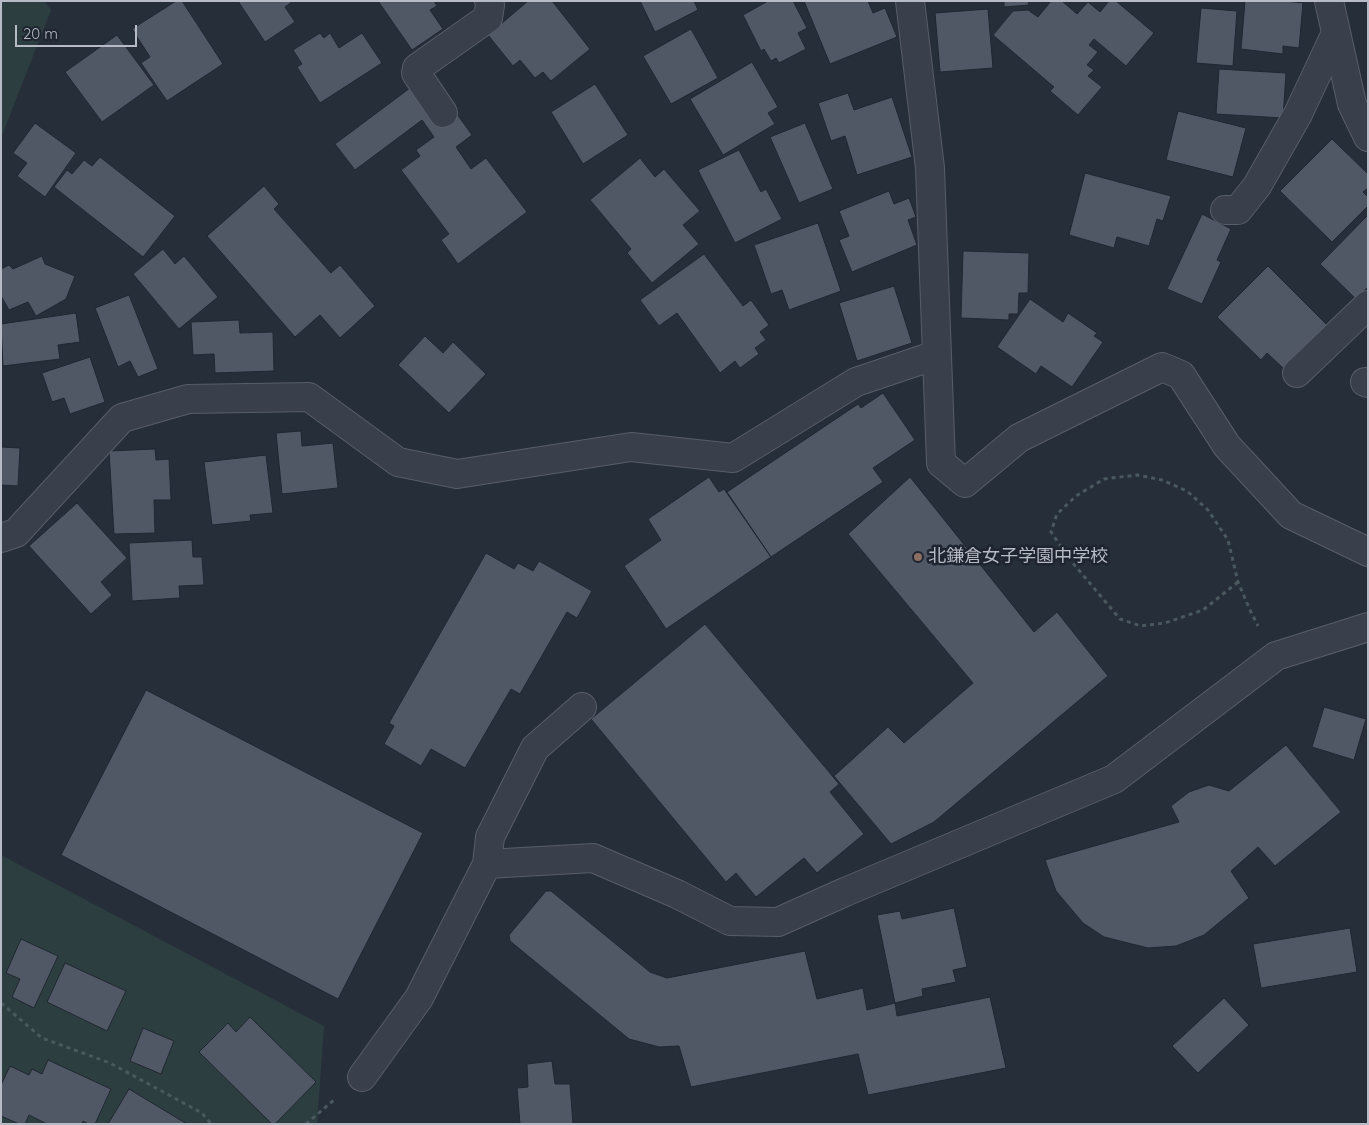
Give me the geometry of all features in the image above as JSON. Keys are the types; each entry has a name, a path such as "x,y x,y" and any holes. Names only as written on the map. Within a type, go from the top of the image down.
{"street":[{"path":"442,113 416,73 417,68 488,18 489,1"},
{"path":"910,1 930,168 941,463 966,483 1019,438 1162,367 1181,375 1228,446 1291,515 1368,552"},
{"path":"1329,1 1352,104 1368,137"},
{"path":"1225,210 1238,210 1257,186 1298,114 1336,33"},
{"path":"1297,373 1368,305"},
{"path":"1,538 16,533 122,418 188,399 309,397 398,462 457,474 631,447 733,458 856,382 936,355"},
{"path":"487,864 592,858 677,894 730,921 778,922 1114,779 1276,656 1368,627"},
{"path":"362,1077 419,998 487,864 490,837 535,748 582,707"}],"path":[{"path":"1238,582 1203,610 1165,623 1141,626 1120,619 1072,562 1051,532 1057,514 1076,496 1104,479 1137,475 1162,480 1187,491 1208,510 1228,540 1238,582 1250,610 1276,656"},
{"path":"1,1003 42,1038 110,1063 202,1113 211,1124"}],"shaded area":[{"path":"1,1 44,1 51,10 1,138"},
{"path":"1,855 324,1026 317,1124 1,1124"}],"building":[{"path":"176,1 182,1 223,64 167,101 141,63 150,57 132,29"},
{"path":"238,1 293,1 285,7 295,22 265,42"},
{"path":"378,1 434,1 437,6 430,10 443,29 412,50"},
{"path":"528,1 552,1 590,49 551,81 543,72 535,78 520,60 513,66 488,35"},
{"path":"640,1 694,1 698,10 655,32"},
{"path":"768,1 793,1 807,28 798,33 806,49 779,63 776,58 771,61 764,49 761,51 743,15"},
{"path":"804,1 868,1 873,13 885,8 897,37 830,64"},
{"path":"1004,1 1028,1 1029,5 1004,7"},
{"path":"1051,1 1062,1 1077,14 1088,2 1100,12 1109,1 1116,1 1154,33 1126,66 1094,39 1089,45 1098,52 1087,65 1094,70 1088,76 1102,87 1078,115 1050,91 1054,87 993,35 1013,11 1028,10 1038,17"},
{"path":"1245,1 1303,3 1299,48 1283,46 1283,54 1241,49"},
{"path":"1201,8 1237,11 1233,66 1196,63"},
{"path":"988,9 993,68 940,72 935,13"},
{"path":"691,29 718,78 671,104 643,56"},
{"path":"320,33 324,38 330,33 339,48 362,33 382,63 320,103 297,67 302,64 293,50"},
{"path":"117,35 154,85 102,122 65,72"},
{"path":"752,62 778,107 768,113 775,124 723,155 690,99"},
{"path":"1219,69 1286,73 1283,118 1216,114"},
{"path":"595,84 628,135 583,164 551,112"},
{"path":"410,88 454,110 472,135 456,147 471,169 486,158 527,212 458,264 441,240 449,234 401,170 420,156 416,150 434,137 422,120 355,170 335,144"},
{"path":"848,93 854,110 892,97 912,157 857,175 845,136 831,141 818,103"},
{"path":"1178,111 1246,128 1233,177 1166,160"},
{"path":"35,123 76,153 45,197 17,176 27,163 13,153"},
{"path":"805,123 833,189 799,203 770,137"},
{"path":"1332,139 1368,174 1368,188 1363,192 1368,197 1368,206 1332,242 1280,191"},
{"path":"739,150 761,192 766,189 782,219 735,243 698,170"},
{"path":"100,157 175,216 143,257 54,187 67,170 72,174 84,160 92,166"},
{"path":"640,158 655,177 664,169 700,211 683,225 699,244 652,283 627,253 631,249 590,200"},
{"path":"1085,173 1171,196 1163,221 1157,219 1149,246 1117,237 1114,248 1069,235"},
{"path":"264,186 279,204 274,209 331,273 340,265 375,306 340,338 320,315 295,337 207,236"},
{"path":"889,191 894,204 909,198 916,217 908,220 917,245 852,272 839,240 849,236 839,211"},
{"path":"1202,214 1231,229 1217,260 1221,262 1202,304 1167,289"},
{"path":"1368,215 1368,287 1356,299 1320,264"},
{"path":"818,223 841,291 789,310 782,290 771,294 754,245"},
{"path":"163,249 175,264 184,256 218,297 179,329 133,274"},
{"path":"963,251 1029,253 1028,293 1019,293 1018,314 1009,314 1009,320 961,318"},
{"path":"704,254 743,306 751,300 769,325 760,332 766,340 755,348 759,354 740,368 735,361 720,373 677,313 659,326 640,300"},
{"path":"42,256 45,264 75,276 66,299 36,316 28,302 9,310 1,296 1,269 9,265 13,269"},
{"path":"1268,266 1327,325 1294,363 1291,360 1283,368 1267,353 1261,360 1217,317"},
{"path":"894,286 912,343 857,361 839,303"},
{"path":"129,295 158,369 138,377 130,361 118,367 95,308"},
{"path":"1030,299 1063,322 1068,313 1097,333 1094,336 1103,342 1072,387 1041,366 1036,374 997,347"},
{"path":"76,313 80,342 58,345 60,359 3,366 1,324"},
{"path":"239,320 240,333 273,332 274,371 215,373 214,354 193,355 191,322"},
{"path":"425,336 443,353 453,342 486,374 449,413 398,365"},
{"path":"90,357 105,402 70,414 64,398 52,402 42,373"},
{"path":"883,393 915,440 873,468 883,482 771,557 727,492 858,404 861,408"},
{"path":"301,431 302,446 333,443 338,488 282,494 276,433"},
{"path":"1,447 20,448 18,486 1,485"},
{"path":"155,449 156,460 169,459 171,500 154,500 155,533 114,534 109,451"},
{"path":"266,455 273,513 250,515 251,521 212,525 204,462"},
{"path":"709,477 719,492 724,489 771,557 666,629 624,566 661,540 648,519"},
{"path":"910,477 1034,632 1057,612 1108,676 934,822 891,844 834,776 888,727 904,743 973,683 848,534"},
{"path":"77,503 127,558 101,582 112,595 91,614 29,546"},
{"path":"192,540 193,557 202,557 204,585 179,586 180,598 132,601 129,543"},
{"path":"486,553 514,569 518,563 533,571 539,561 592,591 577,618 567,612 520,694 511,689 465,768 431,749 421,766 384,744 394,726 389,723"},
{"path":"705,624 839,784 830,792 864,834 817,873 804,858 756,897 736,873 726,882 591,719"},
{"path":"146,690 423,833 338,999 61,855"},
{"path":"1324,707 1366,719 1354,760 1312,747"},
{"path":"1286,745 1341,812 1275,866 1258,847 1231,871 1249,898 1204,935 1176,946 1148,948 1104,937 1083,923 1056,891 1045,860 1179,822 1171,806 1189,792 1209,785 1229,791"},
{"path":"546,891 551,891 650,972 667,978 805,951 817,999 863,988 867,1010 895,1003 897,1016 990,997 1006,1068 868,1095 858,1054 691,1087 679,1046 659,1047 629,1039 510,941 509,935"},
{"path":"954,908 967,967 953,970 956,982 922,989 923,996 895,1003 877,915 900,911 902,919"},
{"path":"1350,928 1357,972 1261,988 1253,944"},
{"path":"21,939 58,956 34,1008 12,997 20,979 6,973"},
{"path":"65,963 126,991 107,1031 47,1002"},
{"path":"1224,998 1249,1025 1198,1073 1172,1046"},
{"path":"250,1017 316,1082 275,1124 272,1124 199,1052 228,1023 236,1032"},
{"path":"143,1028 174,1041 161,1074 130,1061"},
{"path":"48,1060 111,1089 95,1124 88,1124 83,1121 82,1124 47,1124 29,1115 25,1124 19,1124 1,1116 1,1085 10,1066 29,1075 32,1069 42,1074"},
{"path":"552,1061 555,1084 570,1084 573,1124 520,1124 517,1088 528,1087 527,1064"},
{"path":"129,1089 187,1124 108,1124"}],"place":[{"name":"北鎌倉女子学園中学校","path":"918,557"}]}
